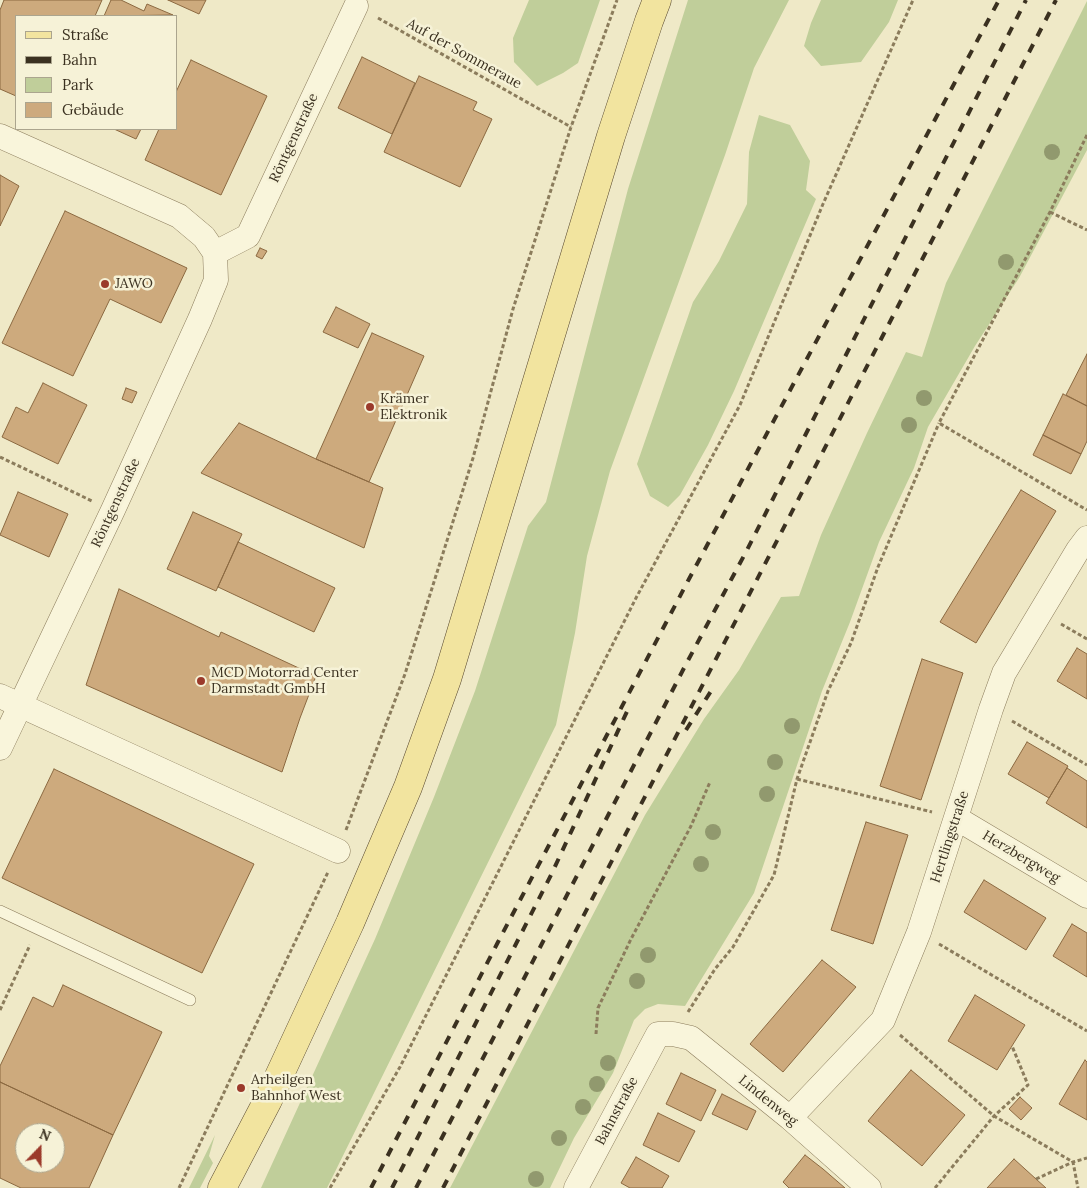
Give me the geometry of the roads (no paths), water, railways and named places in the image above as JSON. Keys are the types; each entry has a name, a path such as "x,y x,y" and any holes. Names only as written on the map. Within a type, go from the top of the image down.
{"main road":[{"path":"222,1188 268,1100 350,923 408,787 441,697 612,136 657,0"}],"street":[{"name":"Röntgenstraße","path":"0,748 10,701 113,510 200,319 216,280 215,254 248,236 356,6"},
{"path":"0,136 179,216 204,237 215,254"},
{"name":"Hertlingstraße","path":"790,1118 883,1020 919,932 1004,673 1087,538"},
{"path":"10,701 338,852"},
{"name":"Herzbergweg","path":"956,818 1087,896"},
{"name":"Lindenweg","path":"658,1034 674,1034 691,1038 790,1118 869,1188"},
{"name":"Bahnstraße","path":"576,1188 658,1034"}],"lane":[{"path":"0,911 190,1000"}],"railway":[{"path":"371,1188 689,579 999,0"},
{"path":"416,1188 684,668 747,550 1026,0"},
{"path":"443,1188 1056,0"},
{"path":"686,730 713,688"},
{"path":"392,1188 552,873 630,705"}],"place":[{"name":"JAWO","path":"105,284"},
{"name":"Krämer Elektronik","path":"370,407"},
{"name":"MCD Motorrad Center Darmstadt GmbH","path":"201,681"},
{"name":"Arheilgen Bahnhof West","path":"241,1088"}]}
